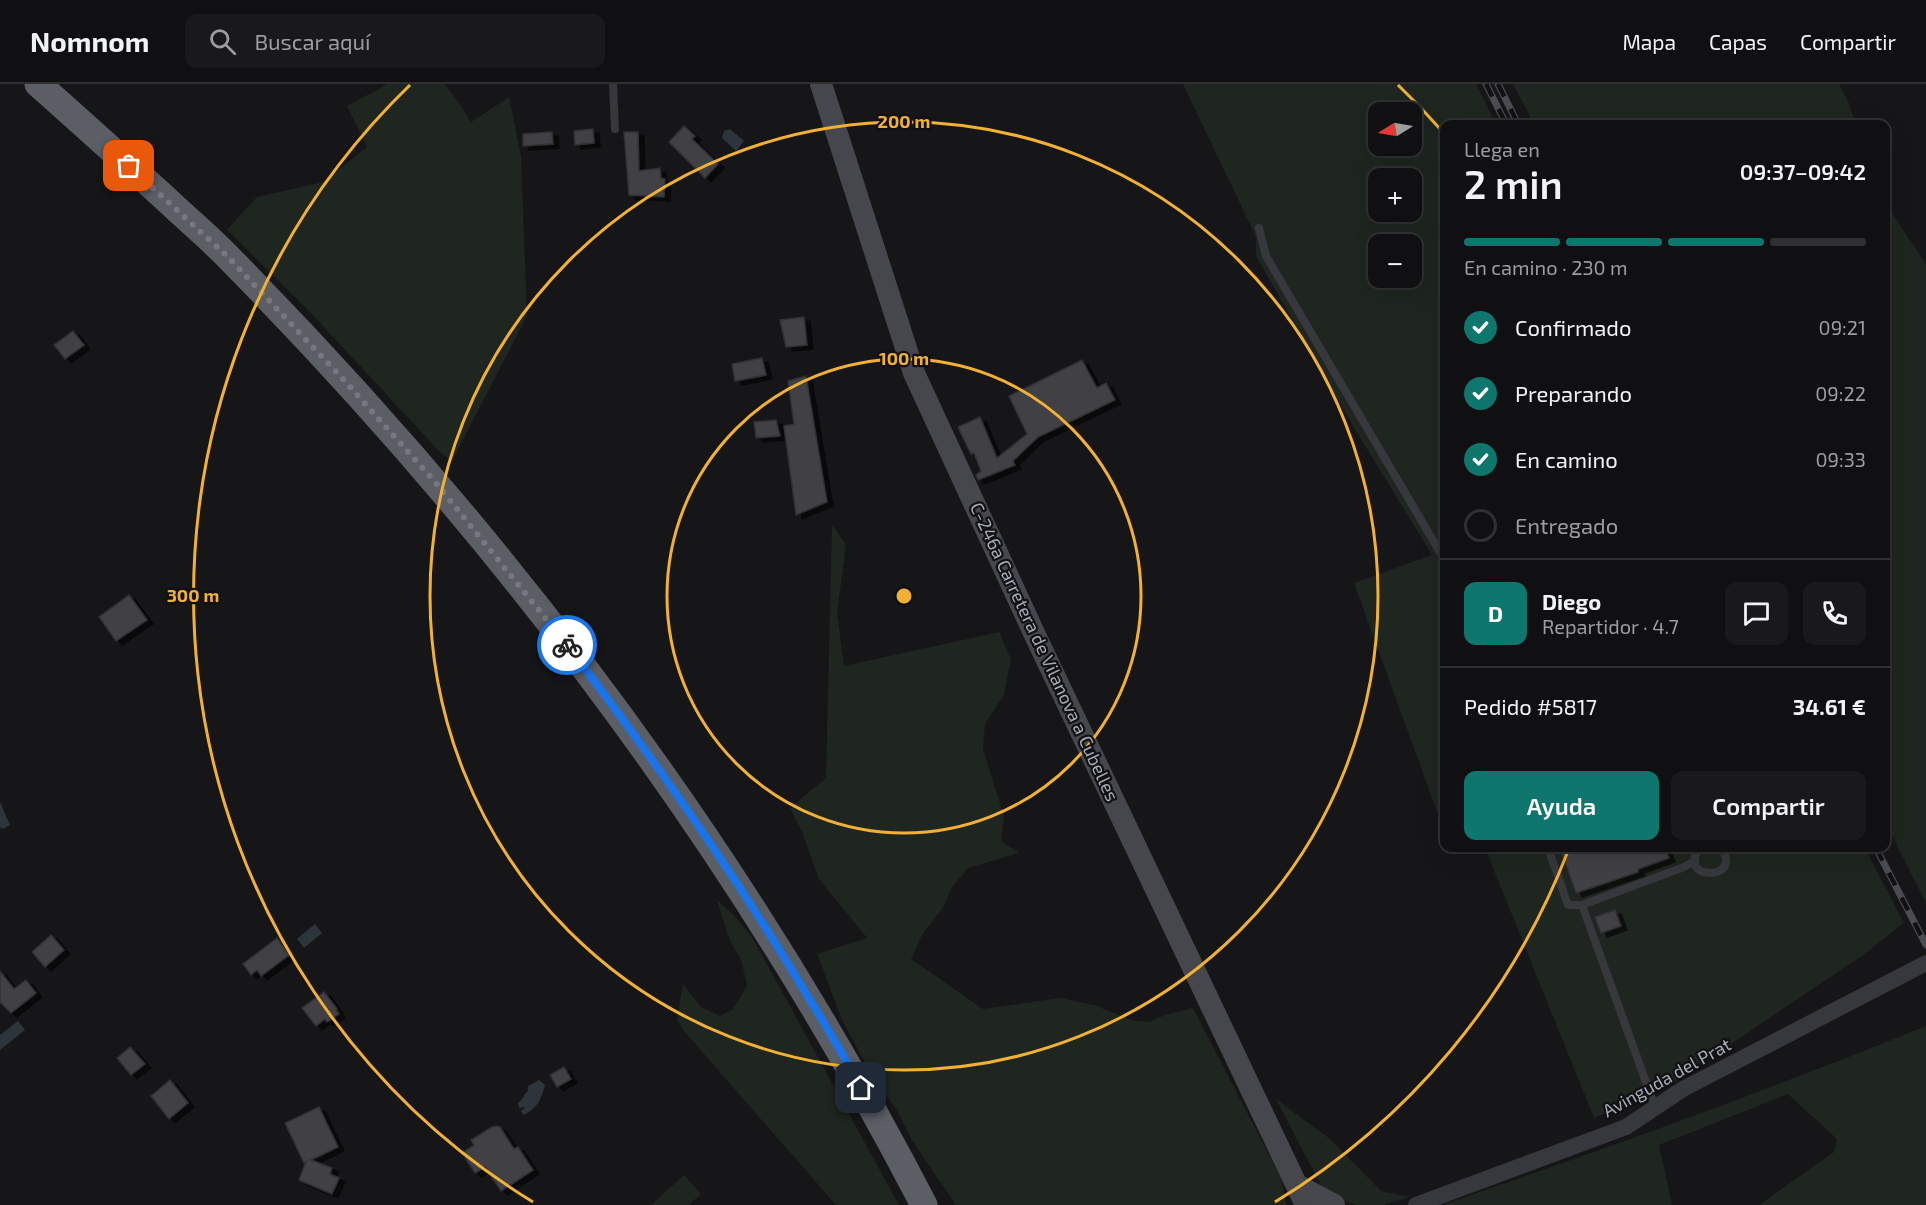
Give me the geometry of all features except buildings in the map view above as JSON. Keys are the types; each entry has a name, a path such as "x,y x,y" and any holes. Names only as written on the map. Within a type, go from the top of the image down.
{"highway":[{"path":"38,84 228,257 342,378 436,483 544,614 614,706 752,906 836,1043 924,1205"},
{"path":"883,1126 940,1205"}],"main road":[{"name":"C-246a Carretera de Vilanova a Cubelles","path":"821,84 914,373 1034,633 1301,1195"},
{"path":"1301,1195 1334,1205"}],"street":[{"name":"Avinguda del Prat","path":"1416,1205 1626,1127 1683,1089 1926,963"}],"lane":[{"path":"613,84 615,129"},
{"path":"1259,228 1266,256 1440,552"},
{"path":"1549,852 1568,905 1582,905 1695,861"},
{"path":"1698,852 1695,856 1696,866 1703,872 1712,874 1718,872 1725,863 1726,852"},
{"path":"1582,905 1655,1107"}],"shaded area":[{"path":"388,84 444,84 471,122 509,97 521,157 527,316 452,461 440,452 306,308 227,230 257,197 323,182 367,147 347,106"},
{"path":"1183,84 1476,84 1494,120 1440,120 1440,820 1354,583 1432,555 1353,426 1256,256 1256,237"},
{"path":"1513,84 1839,84 1855,120 1532,120"},
{"path":"730,129 744,141 736,151 722,138 724,131"},
{"path":"1890,210 1926,264 1926,903 1890,832"},
{"path":"832,525 846,545 837,613 844,666 999,632 1011,659 1004,695 985,724 983,749 1004,816 1001,841 1019,853 968,868 952,887 943,908 923,933 911,959 983,1009 1060,998 1094,1005 1134,1021 1149,1022 1165,1015 1193,1008 1280,1176 1287,1205 956,1205 912,1140 896,1109 873,1077 843,1022 817,954 867,938 819,879 802,832 790,808 826,778"},
{"path":"0,802 10,825 3,829 0,827"},
{"path":"1487,852 1867,852 1904,923 1863,955 1667,1087 1594,1118"},
{"path":"717,900 735,916 752,937 899,1205 836,1205 683,1030 677,1019 683,984 701,1007 720,1016 732,1010 747,986 741,959 730,941"},
{"path":"315,924 322,933 304,948 297,939"},
{"path":"18,1021 25,1030 0,1050 0,1035"},
{"path":"1926,1026 1926,1205 1759,1205 1834,1152 1837,1139 1788,1094 1659,1145 1672,1205 1442,1205 1685,1119"},
{"path":"539,1080 545,1085 540,1100 532,1110 523,1115 521,1111 526,1107 519,1108 518,1103 528,1091 528,1086"},
{"path":"1276,1099 1330,1139 1381,1191 1409,1197 1383,1205 1357,1205 1326,1195"},
{"path":"684,1175 701,1194 689,1205 651,1205"}],"railway":[{"path":"1486,84 1504,120"},
{"path":"1498,84 1516,120"},
{"path":"1878,852 1926,945"}],"way so far":[{"path":"129,166 228,257 342,378 436,483 567,645"}],"route":[{"path":"567,645 614,706 752,906 861,1088"}]}
